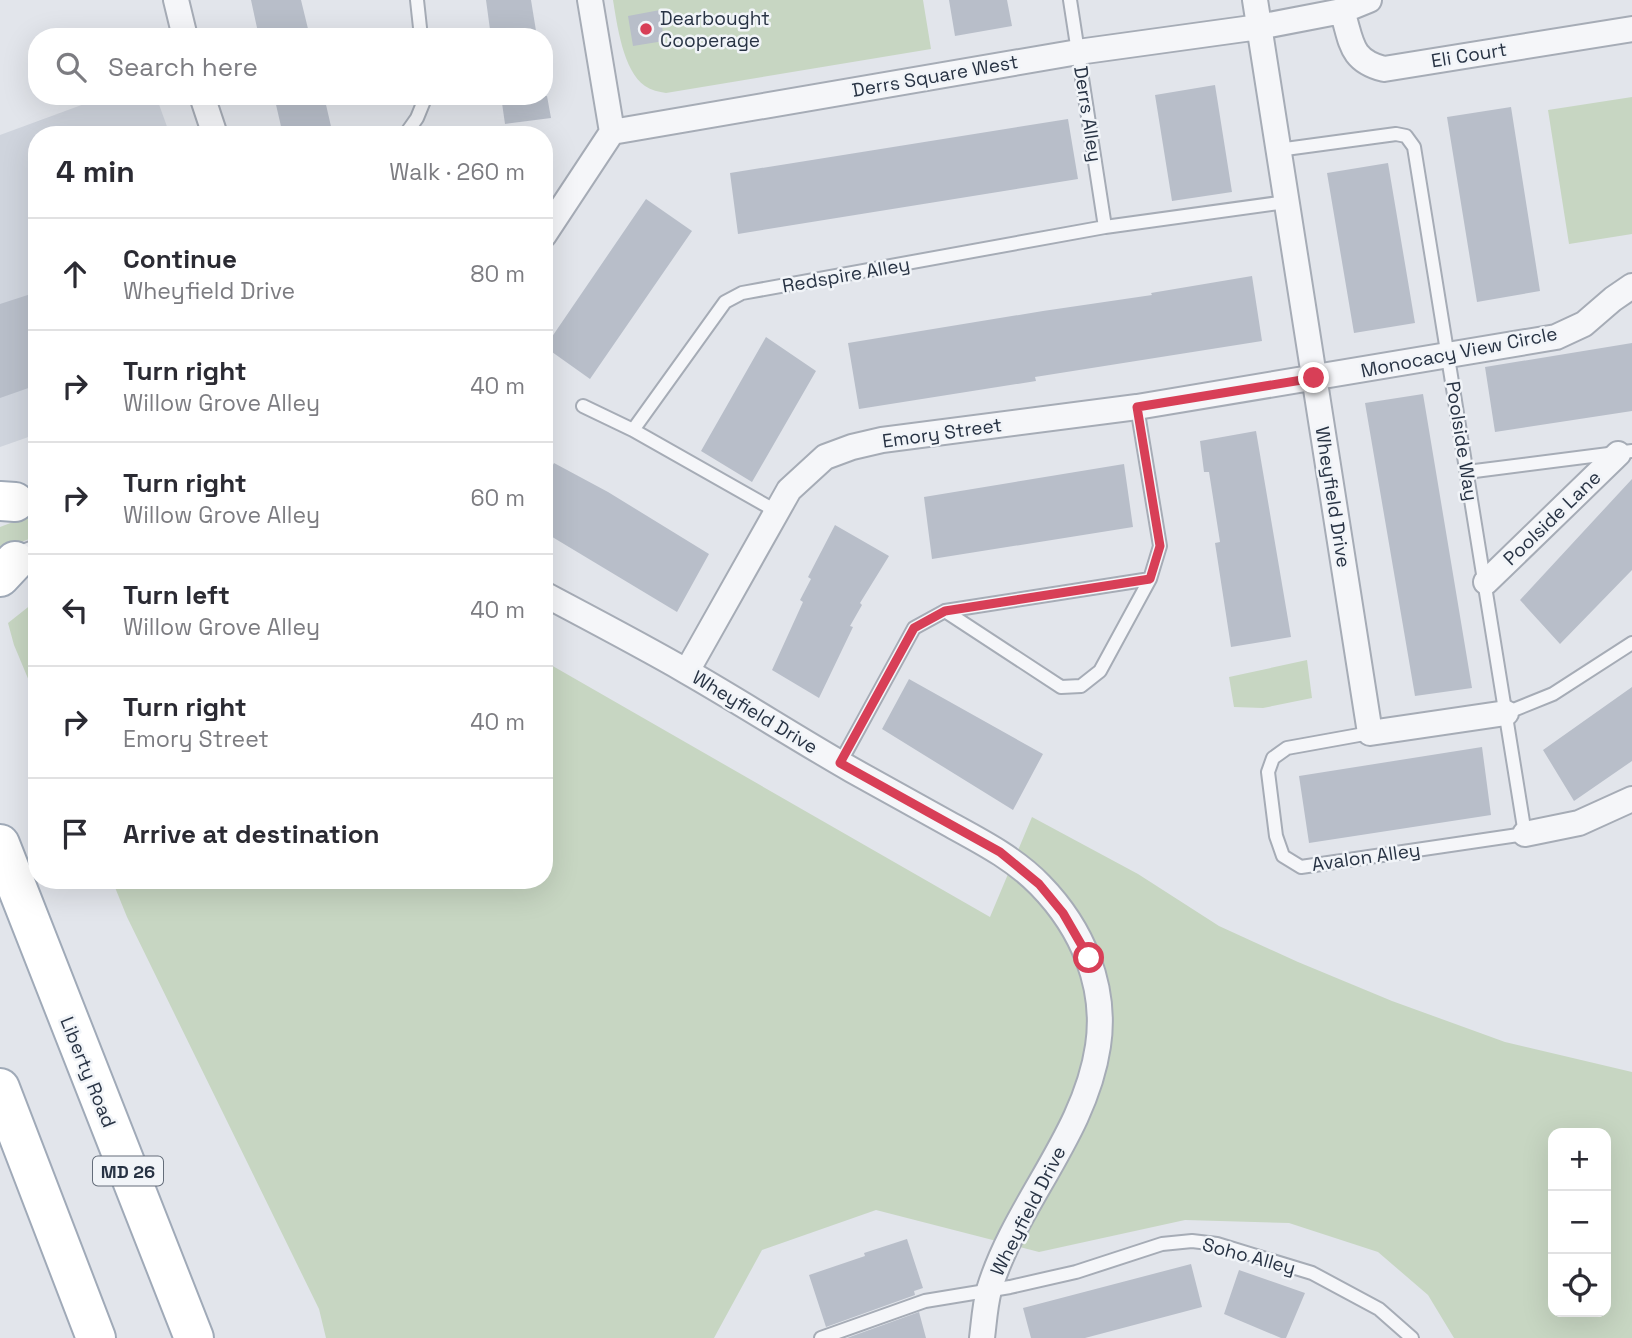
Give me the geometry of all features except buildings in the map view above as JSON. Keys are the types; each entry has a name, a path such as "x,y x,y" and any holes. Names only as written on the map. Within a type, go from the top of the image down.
{"main road":[{"name":"Liberty Road","path":"0,844 194,1338"},
{"path":"0,1088 96,1338"}],"street":[{"path":"176,0 183,28"},
{"path":"553,220 612,131 590,0"},
{"name":"Wheyfield Drive","path":"1255,0 1370,733"},
{"path":"1259,27 1342,11 1369,0"},
{"name":"Eli Court","path":"1342,11 1356,55 1368,65 1384,69 1632,29"},
{"name":"Derrs Square West","path":"612,131 1078,52 1259,27"},
{"path":"205,105 212,126"},
{"name":"Monocacy View Circle","path":"1314,378 1556,337 1584,324 1632,286"},
{"name":"Emory Street","path":"687,671 789,490 825,457 882,440 1137,407 1314,378"},
{"name":"Poolside Lane","path":"1486,582 1625,453"},
{"name":"Wheyfield Drive","path":"553,599 687,671 840,763 1000,852 1039,884 1063,913 1089,958 1098,989 1098,1043 1090,1086 1016,1230 989,1291 982,1338"},
{"path":"1370,733 1506,713"},
{"path":"1525,834 1580,823 1632,799"}],"lane":[{"path":"417,0 420,28"},
{"name":"Derrs Alley","path":"1070,0 1105,228"},
{"path":"411,126 422,105"},
{"name":"Poolside Way","path":"1278,150 1396,134 1406,136 1414,147 1525,834"},
{"name":"Redspire Alley","path":"633,430 725,302 742,293 1105,228 1286,202"},
{"path":"583,406 633,430 776,511"},
{"path":"945,611 1061,687 1081,686 1100,671 1150,579 1160,546 1137,407"},
{"path":"1467,472 1625,453"},
{"path":"840,763 914,628 945,611 1150,579"},
{"path":"1506,713 1553,694 1632,643"},
{"name":"Avalon Alley","path":"1370,733 1287,748 1273,758 1268,772 1276,836 1283,856 1301,867 1525,834"},
{"name":"Soho Alley","path":"821,1338 925,1301 989,1291 1076,1272 1162,1244 1192,1241 1217,1244 1312,1273 1379,1309 1412,1338"}],"shaded area":[{"path":"82,105 159,105 167,126 28,126 28,437 0,447 0,135"}],"green space":[{"path":"613,0 923,0 931,49 666,93 645,86 631,70 622,46"},
{"path":"1632,97 1632,234 1569,244 1548,110"},
{"path":"28,516 28,539 0,550 0,527"},
{"path":"28,607 28,678 14,645 8,623"},
{"path":"1307,660 1312,698 1263,708 1234,707 1229,677"},
{"path":"553,666 990,917 1032,817 1138,874 1219,926 1298,962 1392,1001 1505,1042 1632,1072 1632,1338 1454,1338 1428,1295 1378,1252 1289,1223 1185,1220 1039,1252 876,1210 762,1250 714,1338 326,1338 319,1309 116,889 553,889"}],"place":[{"name":"Dearbought Cooperage","path":"646,29"}],"route":[{"path":"1089,958 1063,913 1039,884 1000,852 840,763 914,628 945,611 1150,579 1160,546 1137,407 1314,378"}]}
